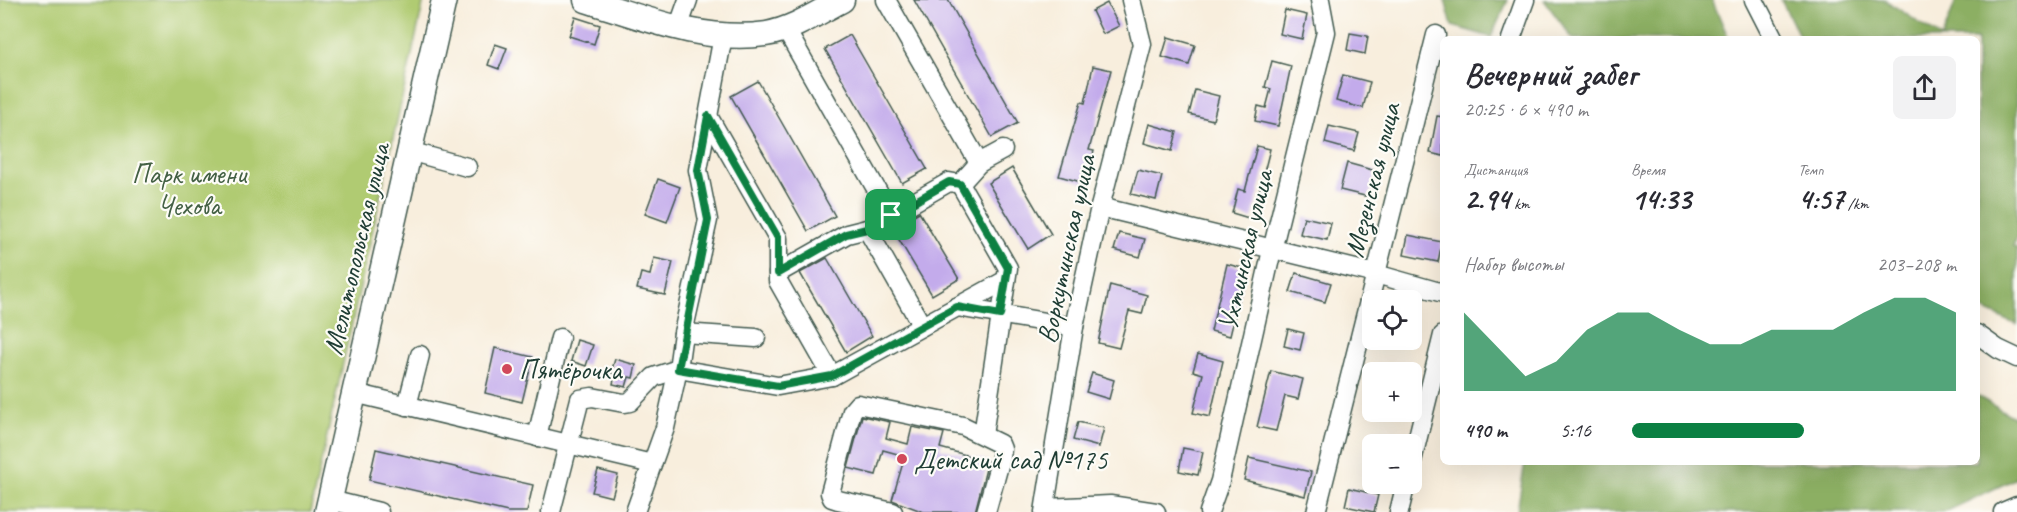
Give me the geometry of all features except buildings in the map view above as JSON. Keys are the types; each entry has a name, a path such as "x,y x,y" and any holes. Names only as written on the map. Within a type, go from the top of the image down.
{"main road":[{"name":"Мелитопольская улица","path":"329,506 444,0"},
{"path":"586,0 678,28 723,36 768,34 842,0"}],"street":[{"path":"678,28 688,0"},
{"path":"886,0 979,163"},
{"name":"Воркутинская улица","path":"1045,510 1074,327 1100,207 1142,44 1131,0"},
{"name":"Ухтинская улица","path":"1209,512 1220,481 1272,249 1326,32 1320,0"},
{"path":"1512,36 1525,0"},
{"path":"1754,0 1772,36"},
{"path":"785,28 891,215"},
{"name":"Мезенская улица","path":"1316,512 1436,35"},
{"path":"639,509 651,464 665,428 708,220 698,170 723,36"},
{"path":"708,116 778,238 778,281 832,376"},
{"path":"960,184 979,163 1003,150"},
{"path":"409,151 468,167"},
{"path":"778,273 846,234 867,229 949,182 960,184 1008,268 983,435"},
{"path":"1100,207 1376,274 1440,293"},
{"path":"867,229 922,326"},
{"path":"551,512 580,399 592,397 624,404 630,402 654,377 678,369 778,386 832,376 1006,280"},
{"path":"957,307 1074,327"},
{"path":"683,333 756,338"},
{"path":"1980,336 1998,349 2017,358"},
{"path":"537,437 560,338"},
{"path":"1419,434 1440,347"},
{"path":"407,406 420,355"},
{"path":"354,393 651,464"},
{"path":"893,512 838,500 832,498 830,493 854,406 862,404 963,426 1000,444 1002,449 986,512"},
{"path":"1399,512 1403,494"},
{"path":"1045,510 1110,505 1156,512"},
{"path":"329,506 379,512"},
{"path":"2003,512 2017,506"}],"green space":[{"name":"Парк имени Чехова","path":"0,0 424,0 310,512 0,512"},
{"path":"1445,0 1508,0 1491,36 1452,26"},
{"path":"1544,0 1712,0 1728,36 1571,36"},
{"path":"1781,0 1885,0 1939,36 1799,36"},
{"path":"1956,0 2017,0 2017,235 2013,246 2017,248 2017,325 1980,307 1980,36 1943,36"},
{"path":"1980,398 2017,419 2017,478 1945,512 1517,512 1525,465 1980,465"}],"place":[{"name":"Пятёрочка","path":"507,369"},
{"name":"Детский сад №175","path":"902,459"}],"route":[{"path":"708,116 778,238 778,273 846,234 867,229 891,215 949,182 960,184 1008,268 1000,315 957,307 832,376 778,386 678,369 683,333 708,220 698,170 708,116"}]}
